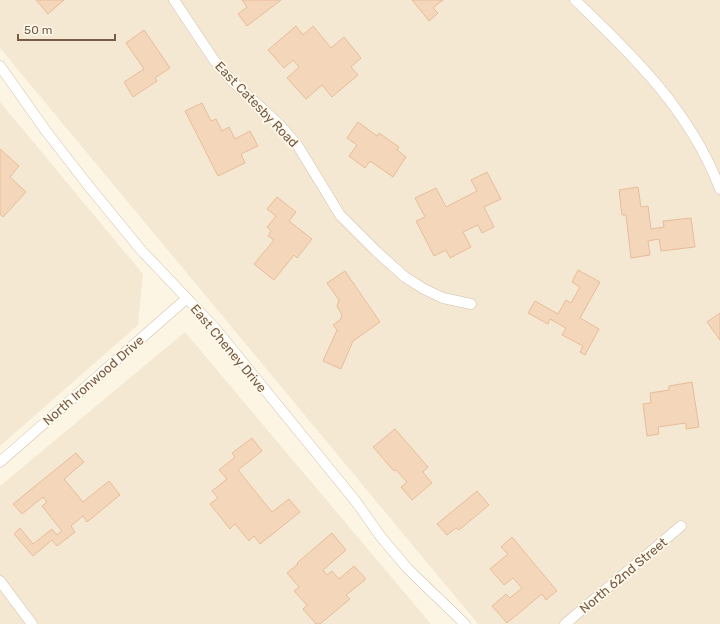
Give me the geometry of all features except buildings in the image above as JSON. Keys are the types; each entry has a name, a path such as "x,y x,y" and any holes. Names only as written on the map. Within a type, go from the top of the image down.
{"street":[{"name":"East Catesby Road","path":"174,0 214,60 230,79 280,125 298,146 340,214 350,225 377,252 411,281 443,298 471,304"},
{"path":"575,0 625,48 669,99 689,126 704,152 720,189"},
{"name":"East Cheney Drive","path":"0,66 46,131 141,250 214,327 357,503 381,537 408,568 465,624"},
{"name":"North Ironwood Drive","path":"0,462 186,299"},
{"name":"North 62nd Street","path":"565,624 681,526"},
{"path":"0,581 32,624"}],"shaded area":[{"path":"0,0 720,0 720,624 478,624 0,48"},
{"path":"0,102 143,274 138,325 0,446"},
{"path":"185,332 431,624 0,624 0,486"}]}
